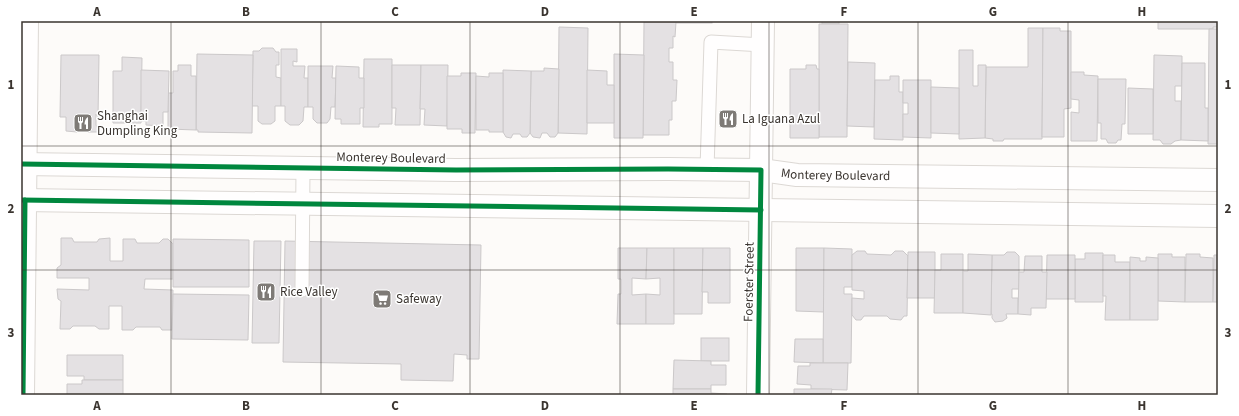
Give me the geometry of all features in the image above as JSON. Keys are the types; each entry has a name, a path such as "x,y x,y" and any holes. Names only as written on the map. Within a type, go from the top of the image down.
{"main road":[{"path":"22,395 23,164 27,21"},
{"name":"Foerster Street","path":"758,395 763,21"},
{"name":"Monterey Boulevard","path":"23,164 516,170 707,169 761,170 797,175 1218,180"},
{"path":"23,200 1218,216"}],"lane":[{"path":"707,169 711,42 762,45"},
{"path":"302,290 303,168"}],"building":[{"path":"665,21 712,21 712,23 665,23"},
{"path":"822,21 839,21 839,24 822,24"},
{"path":"1158,21 1218,21 1218,27 1213,27 1213,29 1158,29"},
{"path":"644,22 676,22 675,37 673,36 673,48 669,48 669,62 673,62 673,80 677,80 676,101 672,101 672,120 669,120 669,135 643,135"},
{"path":"819,24 848,24 847,137 819,137"},
{"path":"559,27 588,28 587,134 558,133"},
{"path":"1028,28 1043,28 1042,139 1004,139 1003,141 993,141 993,139 985,138 986,67 1028,67"},
{"path":"1043,28 1060,28 1060,31 1071,31 1071,108 1064,109 1064,137 1042,137"},
{"path":"1209,29 1218,29 1218,144 1208,144"},
{"path":"262,48 273,48 276,52 279,52 279,65 276,65 276,77 281,78 281,106 275,106 275,121 271,124 262,124 258,121 258,106 252,106 253,51 259,51"},
{"path":"281,49 297,49 297,62 293,61 293,66 305,66 304,78 308,78 308,107 304,107 303,121 299,125 290,125 285,121 285,106 281,106"},
{"path":"959,50 973,50 973,86 978,86 978,65 986,65 985,138 959,139"},
{"path":"197,54 253,55 252,133 198,132 198,130 196,130"},
{"path":"614,54 644,55 643,138 614,138"},
{"path":"61,55 99,55 98,117 96,114 96,125 98,132 88,132 88,129 77,128 77,132 66,131 66,117 60,117"},
{"path":"1154,55 1182,56 1182,86 1175,86 1175,101 1181,101 1181,140 1175,141 1171,144 1163,144 1160,140 1153,140"},
{"path":"122,57 142,58 141,123 113,123 113,71 122,71"},
{"path":"364,59 392,59 392,124 379,124 379,127 363,127"},
{"path":"848,62 875,63 874,127 847,126"},
{"path":"1182,63 1205,63 1205,108 1208,108 1208,141 1181,140"},
{"path":"178,65 191,65 191,76 196,76 196,130 168,129 168,93 173,93 173,71 178,71"},
{"path":"392,65 421,65 420,125 395,125 396,108 392,108"},
{"path":"421,65 448,65 447,126 424,125 425,109 420,109"},
{"path":"806,65 816,65 817,69 819,69 819,138 790,138 790,69 806,69"},
{"path":"308,66 333,66 332,78 336,78 335,107 331,107 330,119 327,123 317,123 313,119 313,107 308,107"},
{"path":"336,66 359,67 359,78 364,78 364,108 360,108 360,124 341,124 341,119 335,119"},
{"path":"544,68 559,69 558,133 555,137 550,137 547,133 542,133 540,138 533,137 530,133 531,71 544,71"},
{"path":"141,70 169,71 168,112 163,112 163,126 146,125 146,121 141,121"},
{"path":"503,70 531,71 530,133 527,137 522,137 520,134 513,134 511,138 506,137 503,132"},
{"path":"587,70 607,71 607,85 614,85 614,123 587,123"},
{"path":"1071,72 1084,72 1084,75 1098,76 1097,141 1071,141 1071,112 1079,113 1079,100 1071,99"},
{"path":"461,73 476,73 475,133 462,133 462,129 447,129 447,76 461,76"},
{"path":"489,73 503,73 503,132 476,130 476,76 489,77"},
{"path":"890,76 899,76 899,92 903,92 903,140 874,139 875,80 890,80"},
{"path":"1098,79 1126,79 1125,124 1122,124 1121,140 1118,140 1116,143 1108,143 1106,139 1101,139 1101,123 1098,123"},
{"path":"903,80 931,80 931,138 903,137 903,114 908,114 908,103 903,103"},
{"path":"931,87 959,88 959,134 931,133"},
{"path":"1128,88 1153,89 1153,134 1128,134"},
{"path":"61,238 72,238 74,242 97,242 99,239 110,238 110,261 123,261 123,239 135,239 137,243 159,243 163,239 168,239 173,244 173,279 145,279 144,289 173,290 172,330 162,330 160,327 136,327 133,330 122,330 122,306 109,306 109,329 99,329 95,326 73,326 70,329 60,329 61,301 58,299 57,289 89,290 89,278 57,278 57,268 61,265"},
{"path":"173,239 249,240 249,287 173,287"},
{"name":"Rice Valley","path":"254,241 281,241 279,343 252,343"},
{"name":"Safeway","path":"285,241 481,245 479,359 467,359 467,355 454,354 453,381 401,380 401,364 283,362"},
{"path":"618,248 647,248 646,279 632,278 632,295 646,294 646,324 617,324 618,294 621,294 621,279 618,279"},
{"path":"647,248 674,248 674,324 646,324 646,294 660,295 660,278 646,279"},
{"path":"674,248 703,248 702,314 674,314"},
{"path":"703,248 730,248 730,303 708,303 708,292 702,292"},
{"path":"796,248 824,248 824,312 796,311"},
{"path":"824,248 852,249 852,287 844,287 844,294 852,294 851,363 823,363"},
{"path":"857,251 865,251 867,254 891,255 895,251 903,251 908,256 907,316 904,316 901,320 890,319 887,316 864,316 861,320 856,320 852,315 852,298 864,299 864,291 852,290 852,255"},
{"path":"908,252 935,252 935,298 907,298"},
{"path":"1007,252 1015,252 1019,256 1019,289 1012,289 1012,298 1018,298 1018,314 1006,314 1007,318 1003,321 995,322 991,314 992,255 1004,255"},
{"path":"1085,253 1103,253 1103,302 1075,302 1075,259 1085,259"},
{"path":"941,254 963,254 963,313 934,313 935,270 941,270"},
{"path":"968,254 992,255 991,315 963,313 963,271 968,271"},
{"path":"1158,254 1172,254 1172,257 1185,257 1185,302 1158,301"},
{"path":"1186,254 1200,254 1200,257 1213,258 1213,302 1185,302"},
{"path":"1047,255 1075,255 1075,299 1046,299"},
{"path":"1103,255 1115,255 1115,262 1130,262 1130,320 1105,320 1106,296 1103,296"},
{"path":"1214,255 1218,255 1218,302 1213,302"},
{"path":"1025,256 1042,256 1042,272 1047,272 1046,308 1031,308 1031,315 1018,314 1019,272 1024,272"},
{"path":"1130,257 1140,258 1140,261 1146,261 1146,257 1158,258 1158,320 1130,320"},
{"path":"173,294 249,295 248,340 172,339"},
{"path":"701,338 729,338 729,361 701,361"},
{"path":"795,339 823,339 823,363 794,362"},
{"path":"67,355 123,355 123,380 84,380 84,376 67,376"},
{"path":"674,360 711,361 711,365 726,365 726,385 711,385 711,389 673,389"},
{"path":"810,363 848,363 847,390 811,389 811,385 797,384 798,366 810,366"},
{"path":"82,380 123,380 123,395 67,395 67,384 82,384"},
{"path":"673,389 711,389 711,393 727,395 673,395"},
{"path":"794,389 832,389 831,395 794,395"}],"cycle path":[{"path":"21,164 456,170 761,170 758,395"},
{"path":"21,200 761,210"},
{"path":"23,395 25,200"}],"place":[{"name":"La Iguana Azul","path":"728,119"},
{"name":"Shanghai Dumpling King","path":"83,123"},
{"name":"Rice Valley","path":"266,292"},
{"name":"Safeway","path":"382,299"}]}
